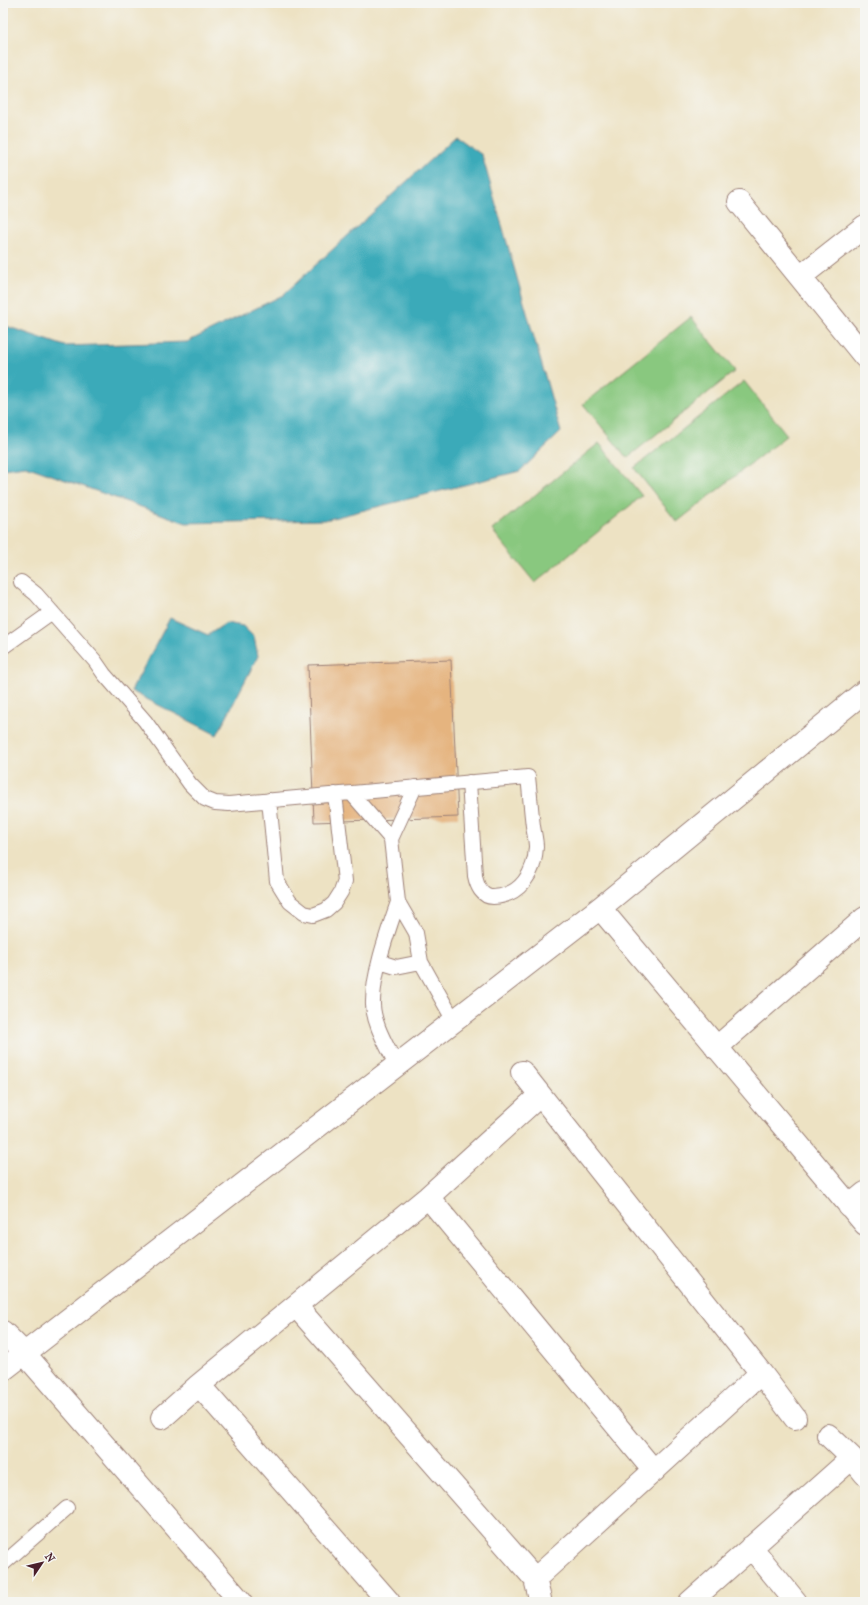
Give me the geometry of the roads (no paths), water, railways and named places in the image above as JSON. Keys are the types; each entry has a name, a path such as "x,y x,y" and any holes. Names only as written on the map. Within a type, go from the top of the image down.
{"street":[{"path":"739,202 865,358"},
{"path":"800,277 865,226"},
{"path":"3,1370 600,908 865,691"},
{"path":"600,908 716,1048 857,1199 865,1224"},
{"path":"716,1048 865,918"},
{"path":"522,1072 795,1418"},
{"path":"162,1418 428,1197 540,1096"},
{"path":"428,1197 654,1471"},
{"path":"296,1306 542,1596 654,1471 761,1373"},
{"path":"3,1332 24,1353 241,1602"},
{"path":"199,1386 389,1602"},
{"path":"690,1602 751,1547 859,1466 828,1435"},
{"path":"751,1547 796,1602"}],"lane":[{"path":"21,582 36,594 145,721 190,784 205,799 215,803 229,804 469,782 528,778 536,848 532,868 527,879 515,891 501,897 490,897 482,892 476,884 474,876 469,782"},
{"path":"3,647 52,612"},
{"path":"415,787 391,839 398,902 416,933 421,962 454,1021"},
{"path":"351,793 391,839"},
{"path":"269,800 277,881 290,902 304,912 313,915 326,910 334,903 346,881 335,794"},
{"path":"396,1065 379,1029 373,1006 374,985 386,935 398,902"},
{"path":"380,962 396,967 421,962"},
{"path":"3,1564 68,1508"}],"water":[{"path":"456,136 482,155 561,432 520,471 325,520 186,523 26,466 3,469 3,325 65,346 187,342 283,295"},
{"path":"170,618 208,635 226,623 243,626 254,637 258,656 217,735 131,691"}]}
